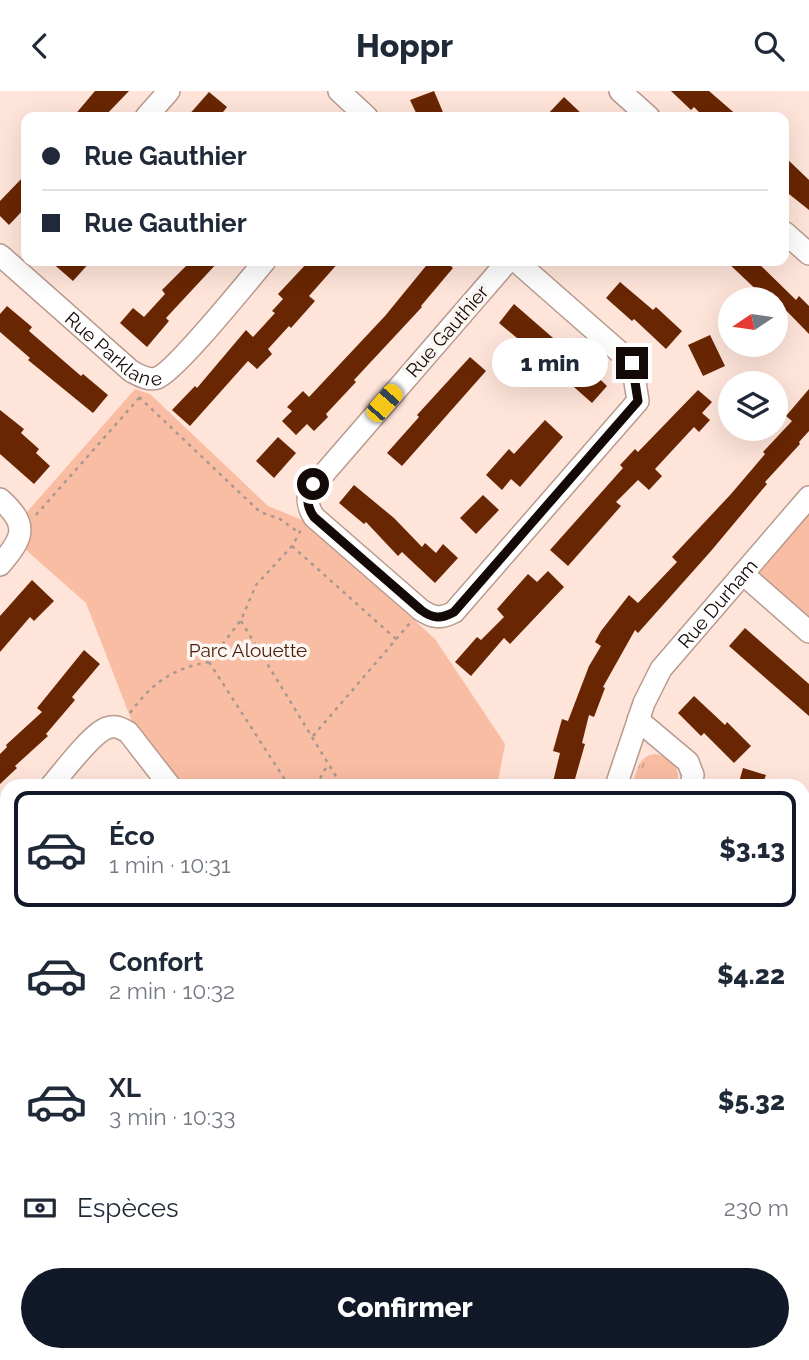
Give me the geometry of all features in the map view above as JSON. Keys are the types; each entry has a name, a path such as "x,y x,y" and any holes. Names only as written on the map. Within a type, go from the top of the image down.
{"street":[{"path":"150,112 169,91"},
{"path":"339,91 362,112"},
{"path":"620,91 638,112"},
{"path":"789,236 809,254"},
{"name":"Rue Parklane","path":"21,266 131,371 144,378 156,379 175,365 261,266"},
{"name":"Rue Gauthier","path":"504,266 309,491 309,510 314,517 421,610 438,618 454,612 638,401 632,363 522,266"},
{"name":"Rue Durham","path":"618,779 638,720 654,682 668,659 809,497"},
{"path":"0,499 19,518 21,528 19,540 0,565"},
{"path":"743,574 809,632"},
{"path":"638,720 688,762 692,779"},
{"path":"57,779 98,733 105,728 120,727 128,732 165,779"}],"path":[{"path":"21,528 36,515 139,397 260,512 280,519 298,533"},
{"path":"120,727 140,699 162,680 183,668 209,662 241,620 256,585 292,545 396,639 313,736"},
{"path":"241,620 338,779"},
{"path":"209,662 284,779"},
{"path":"320,779 328,764"}],"green space":[{"name":"Parc Alouette","path":"135,389 150,394 268,506 307,522 435,639 505,744 498,779 178,779 131,719 86,603 26,550 31,527 27,512"},
{"path":"809,514 809,623 755,578"},
{"path":"655,754 671,761 677,770 678,779 634,779 642,761"}],"building":[{"path":"95,91 129,91 109,112 77,112"},
{"path":"434,91 443,112 416,112 410,100"},
{"path":"671,91 709,91 733,112 699,112 694,107 691,110"},
{"path":"209,92 227,107 223,112 191,112"},
{"path":"564,97 580,112 550,112"},
{"path":"789,161 809,180 809,210 789,194"},
{"path":"21,179 21,212 9,225 0,216 0,201"},
{"path":"56,266 86,266 73,281"},
{"path":"186,266 214,266 166,318 169,321 147,347 120,323 133,308 144,317 165,294 162,290"},
{"path":"304,266 336,266 309,296 315,301 268,349 272,354 257,369 248,361 190,426 172,410 195,386 197,388 246,330 253,337 275,313 272,311 283,299 278,294"},
{"path":"426,266 453,268 422,307 354,380 356,382 326,414 328,417 314,431 307,424 296,435 282,421 292,411 287,407 303,391 309,397 385,316"},
{"path":"731,266 761,266 783,287 753,287"},
{"path":"620,282 653,310 656,307 682,331 666,349 634,319 632,321 606,298"},
{"path":"788,292 796,300 799,296 809,306 809,334 788,312"},
{"path":"514,304 560,344 552,354 576,373 584,364 607,386 592,403 557,372 549,381 522,357 529,348 499,323"},
{"path":"7,306 32,327 29,331 81,376 83,374 108,395 93,413 28,360 30,358 0,332 0,314"},
{"path":"710,335 718,357 725,366 703,376 688,345"},
{"path":"470,357 486,371 402,466 387,453 419,417 417,415"},
{"path":"809,389 809,431 711,551 638,633 635,630 603,687 605,688 594,717 589,715 582,743 585,744 575,779 554,779 560,753 553,751 562,719 568,721 589,666 601,646 595,642 601,631 629,595 638,603 677,562 672,557 731,494 773,441 788,441 788,425 792,421 788,414"},
{"path":"698,390 712,402 702,413 710,420 699,432 694,427 655,469 662,476 649,490 638,480 616,502 621,506 568,566 550,550 623,468 620,465 635,449 638,452"},
{"path":"0,410 24,429 21,433 39,449 36,453 50,466 34,484 0,454"},
{"path":"545,420 563,437 520,487 511,479 502,490 486,475 509,449 514,454"},
{"path":"278,437 296,453 274,478 256,461"},
{"path":"354,485 394,518 422,547 425,543 436,553 443,544 458,558 435,583 402,552 398,556 366,522 364,524 339,503"},
{"path":"483,495 499,510 476,534 460,518"},
{"path":"548,571 564,587 510,644 504,638 471,676 455,662 477,637 481,640 504,617 497,609 528,574 537,582"},
{"path":"32,580 54,601 34,621 30,617 0,652 0,616"},
{"path":"745,628 809,684 809,716 729,646"},
{"path":"84,650 100,664 72,697 75,700 46,734 48,736 15,766 17,768 5,779 0,779 0,754 6,745 42,712 37,708"},
{"path":"694,696 725,725 727,722 751,746 734,763 704,733 701,736 678,713"},
{"path":"743,768 766,775 765,779 740,779"}],"route":[{"path":"313,484 307,500 314,517 421,610 438,618 446,616 454,612 638,401 632,363"}]}
